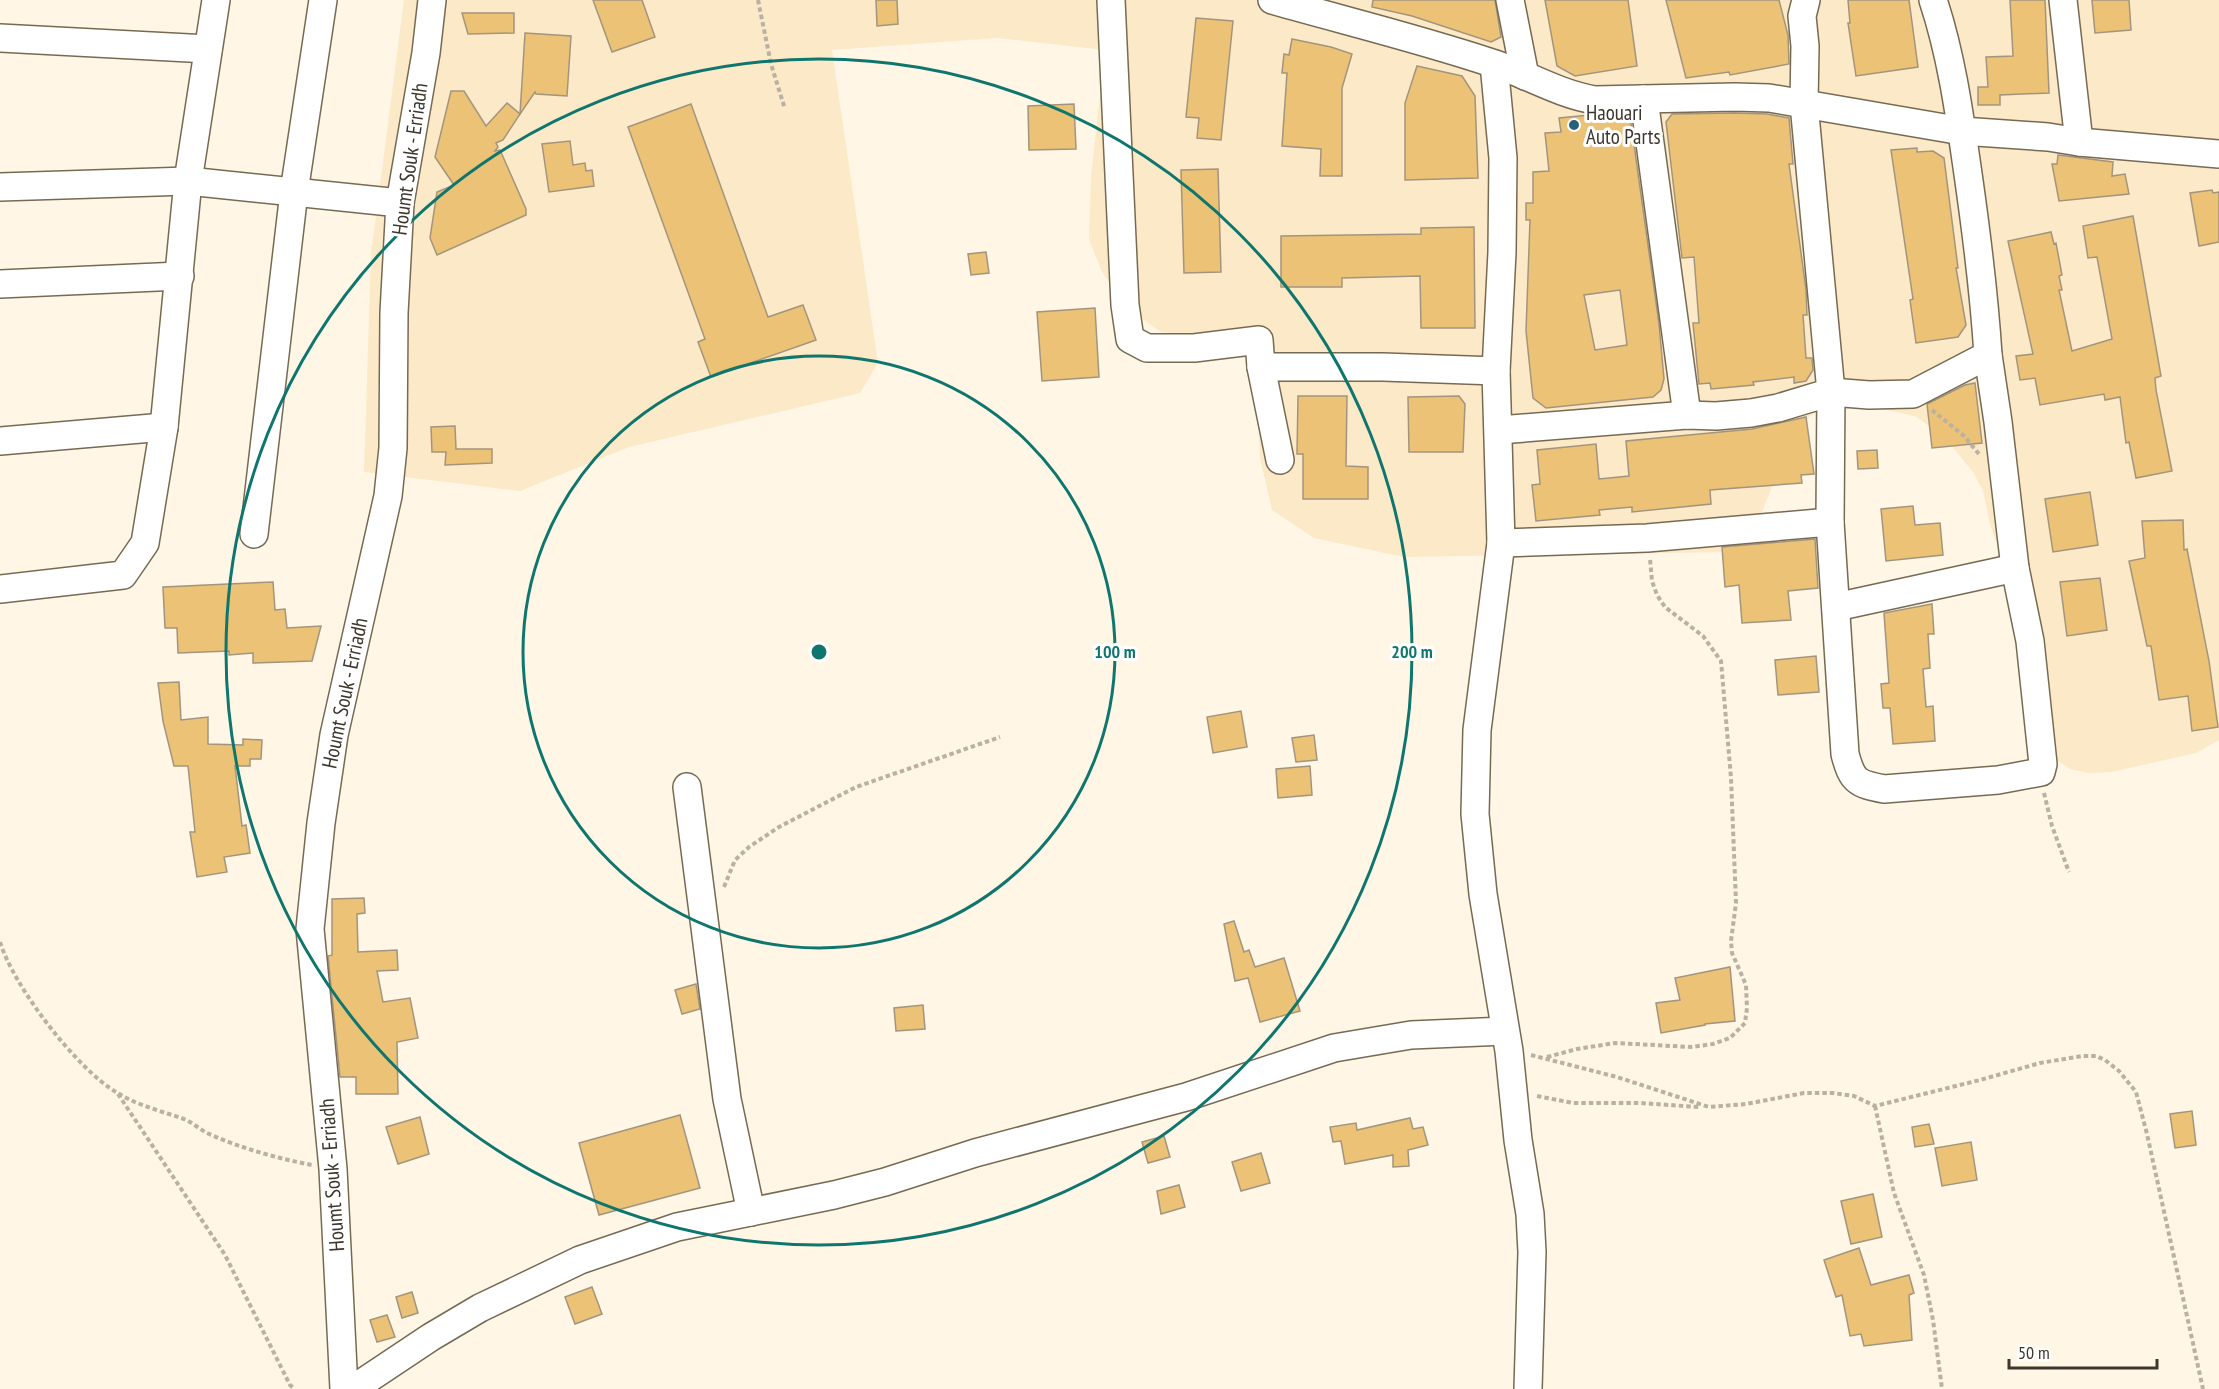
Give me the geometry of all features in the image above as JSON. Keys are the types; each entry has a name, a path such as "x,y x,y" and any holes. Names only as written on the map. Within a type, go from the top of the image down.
{"street":[{"path":"0,589 123,575 145,543 164,427 188,181 216,0"},
{"path":"254,534 294,192 323,0"},
{"name":"Houmt Souk - Erriadh","path":"344,1389 333,1169 310,929 321,823 334,735 387,495 393,448 394,313 400,203 426,53 432,0"},
{"path":"1111,0 1125,304 1130,339 1147,348 1194,348 1259,340 1261,367 1280,460"},
{"path":"1272,0 1388,31 1494,64 1576,97 1595,100 1770,98 1962,131 2048,136 2079,142 2219,154"},
{"path":"1510,0 1525,76"},
{"path":"1806,0 1802,16 1805,46 1804,104 1831,392 1830,522 1845,754 1850,774 1856,781 1884,789 1998,780 2041,772 2043,764 2030,641 2015,568 1988,355 1980,263 1962,131 1942,28 1933,0"},
{"path":"2063,0 2079,142"},
{"path":"0,38 208,49"},
{"path":"1494,64 1503,158 1496,371 1501,543 1477,730 1475,814 1484,894 1507,1041 1518,1140 1530,1215 1532,1252 1528,1389"},
{"path":"1644,99 1687,415"},
{"path":"0,187 188,181 400,203"},
{"path":"0,284 180,276"},
{"path":"1499,430 1687,415 1716,416 1751,413 1778,408 1831,392 1869,395 1913,394 1988,355"},
{"path":"1261,367 1383,367 1496,371"},
{"path":"0,441 164,427"},
{"path":"1501,543 1647,538 1830,522"},
{"path":"1836,607 2015,568"},
{"path":"687,787 727,1099 751,1212"},
{"path":"353,1389 431,1337 480,1308 580,1260 677,1227 834,1195 885,1182 975,1153 1186,1097 1334,1048 1411,1035 1507,1041"}],"path":[{"path":"758,0 771,64 785,109"},
{"path":"1913,394 1964,436 1979,454"},
{"path":"1545,1058 1577,1049 1615,1043 1691,1047 1713,1044 1730,1038 1745,1023 1746,985 1732,953 1731,941 1736,903 1731,778 1721,661 1703,636 1665,607 1657,595 1652,581 1647,538"},
{"path":"722,892 735,860 749,847 779,827 856,788 1000,737"},
{"path":"2041,772 2046,808 2069,872"},
{"path":"0,942 4,956 22,987 62,1041 98,1080 117,1094 186,1120 206,1133 266,1154 333,1169"},
{"path":"1507,1041 1545,1058 1617,1077 1709,1107"},
{"path":"1513,1089 1573,1103 1640,1103 1709,1107 1833,1092 1854,1096 1875,1106 1959,1086 2040,1063 2096,1056 2119,1071 2136,1092 2203,1389"},
{"path":"117,1094 225,1255 290,1385 295,1389"},
{"path":"1875,1106 1894,1193 1924,1275 1933,1320 1942,1389"}],"shaded area":[{"path":"404,0 2219,0 2219,740 2196,753 2111,772 2088,773 2070,769 2051,756 2024,622 1990,524 1983,491 1973,472 1946,439 1917,417 1887,410 1843,404 1811,415 1791,438 1753,535 1726,552 1404,557 1314,538 1272,510 1260,458 1254,343 1161,332 1128,309 1102,272 1089,239 1091,177 1105,50 997,38 832,50 878,363 860,393 629,447 520,491 364,472 371,254"}],"building":[{"path":"593,0 642,0 655,37 612,52"},
{"path":"876,0 897,0 898,24 877,26"},
{"path":"1373,0 1495,0 1501,37 1491,42 1412,16 1372,7"},
{"path":"1545,0 1628,0 1637,66 1575,76 1557,66"},
{"path":"1666,0 1779,0 1788,35 1789,64 1730,75 1729,72 1686,78"},
{"path":"1848,0 1909,0 1918,67 1856,76 1848,23 1850,23"},
{"path":"2010,0 2045,0 2049,93 2000,95 2000,105 1978,105 1978,87 1988,87 1986,57 2013,56"},
{"path":"2092,0 2129,0 2131,30 2095,33"},
{"path":"462,13 514,13 514,33 468,34"},
{"path":"1196,18 1233,21 1221,140 1197,138 1199,118 1186,117"},
{"path":"525,33 571,36 567,96 536,94 535,92 520,114"},
{"path":"1292,39 1352,54 1342,88 1342,176 1320,176 1321,149 1282,146 1287,73 1282,73 1284,54 1289,55"},
{"path":"1417,66 1462,76 1475,96 1478,178 1405,180 1405,103"},
{"path":"451,91 464,91 486,126 507,103 520,114 503,140 496,143 498,147 495,151 500,150 526,209 526,215 437,255 430,238 437,192 454,185 435,157"},
{"path":"691,104 768,317 803,305 816,340 711,377 698,342 705,339 628,127"},
{"path":"1074,104 1076,149 1029,150 1028,106"},
{"path":"1672,114 1767,114 1789,118 1793,164 1789,164 1806,290 1807,315 1803,315 1806,358 1812,358 1813,370 1806,381 1794,383 1794,377 1753,382 1754,385 1711,389 1710,383 1699,384 1693,323 1699,323 1694,257 1682,258 1666,122"},
{"path":"1616,115 1631,123 1659,324 1664,379 1661,390 1653,397 1546,408 1533,398 1526,331 1530,220 1526,220 1526,203 1533,203 1533,172 1549,171 1545,133 1561,132 1559,118","holes":["1620,290 1627,345 1595,350 1584,295"]},
{"path":"570,141 573,165 585,163 586,171 592,170 594,186 549,192 542,144"},
{"path":"1917,148 1917,152 1933,151 1944,158 1958,268 1956,268 1966,325 1958,337 1916,343 1910,300 1913,299 1891,150"},
{"path":"2058,155 2113,162 2112,176 2125,174 2129,194 2059,201 2052,164 2057,164"},
{"path":"1218,169 1221,272 1184,273 1181,170"},
{"path":"2212,190 2213,193 2219,192 2219,242 2199,246 2190,193"},
{"path":"2133,216 2161,376 2155,378 2156,390 2172,471 2136,478 2129,442 2126,443 2120,397 2105,400 2104,394 2040,405 2035,378 2020,380 2016,356 2033,354 2008,241 2051,232 2054,244 2056,243 2062,275 2059,276 2062,290 2059,290 2072,351 2112,339 2097,257 2088,258 2083,226"},
{"path":"1474,227 1475,328 1421,328 1420,276 1342,278 1342,287 1281,287 1281,236 1421,234 1421,228"},
{"path":"986,252 989,273 971,275 968,254"},
{"path":"1095,308 1099,377 1042,381 1037,312"},
{"path":"1975,383 1982,443 1932,448 1927,404 1965,385"},
{"path":"1298,396 1347,396 1346,466 1368,467 1368,499 1303,499 1303,454 1297,454"},
{"path":"1459,396 1465,404 1463,452 1409,452 1408,397"},
{"path":"1806,417 1814,474 1801,475 1802,483 1710,490 1711,504 1632,512 1632,507 1599,510 1600,515 1536,521 1532,485 1540,484 1537,450 1596,444 1599,479 1629,476 1626,441 1752,429"},
{"path":"455,426 456,449 492,449 492,463 445,465 446,452 432,452 431,427"},
{"path":"1877,450 1878,468 1858,469 1857,451"},
{"path":"2090,492 2098,545 2053,552 2045,499"},
{"path":"1913,506 1915,525 1940,523 1943,555 1886,561 1881,509"},
{"path":"2183,520 2184,550 2187,549 2209,661 2218,727 2192,731 2188,696 2159,700 2151,646 2147,646 2129,561 2145,558 2142,521"},
{"path":"1815,539 1818,588 1788,591 1791,620 1742,623 1739,585 1725,587 1722,547"},
{"path":"2100,578 2107,630 2067,636 2060,582"},
{"path":"273,582 275,610 285,609 287,628 321,626 312,661 253,663 253,653 229,655 229,651 178,653 177,628 165,628 163,587"},
{"path":"1932,604 1934,634 1928,634 1930,668 1923,669 1926,707 1933,706 1935,741 1893,744 1890,708 1883,708 1881,684 1889,683 1884,613"},
{"path":"1816,656 1819,692 1778,695 1775,660"},
{"path":"179,682 181,720 208,717 208,744 243,745 243,739 262,740 261,759 250,759 250,766 235,766 242,826 246,825 250,853 224,857 227,872 197,877 190,832 195,832 188,766 174,766 163,721 158,683"},
{"path":"1241,711 1247,747 1213,753 1207,717"},
{"path":"1314,735 1317,760 1296,762 1292,738"},
{"path":"1310,766 1312,795 1278,798 1276,769"},
{"path":"364,898 365,913 357,914 358,952 397,950 398,970 377,971 383,1002 410,998 418,1038 397,1042 398,1094 356,1094 356,1077 340,1077 328,956 332,955 332,899"},
{"path":"1234,921 1244,952 1249,950 1255,967 1284,958 1300,1011 1260,1022 1248,978 1235,981 1224,924"},
{"path":"1730,967 1735,1021 1705,1024 1661,1033 1656,1003 1680,1000 1675,978"},
{"path":"696,984 700,1009 682,1014 675,990"},
{"path":"923,1005 925,1029 896,1031 894,1008"},
{"path":"2192,1111 2196,1145 2175,1148 2170,1114"},
{"path":"680,1115 700,1188 599,1215 579,1143"},
{"path":"420,1117 429,1154 398,1164 386,1127"},
{"path":"1410,1118 1413,1129 1423,1127 1428,1145 1408,1150 1409,1166 1393,1167 1393,1155 1345,1164 1341,1141 1333,1142 1330,1127 1356,1123 1357,1130"},
{"path":"1929,1124 1934,1144 1915,1147 1912,1127"},
{"path":"1164,1136 1170,1157 1148,1163 1142,1142"},
{"path":"1971,1142 1977,1180 1942,1186 1935,1148"},
{"path":"1261,1153 1270,1183 1241,1191 1232,1162"},
{"path":"1179,1185 1185,1207 1161,1214 1157,1191"},
{"path":"1873,1194 1882,1237 1851,1244 1841,1201"},
{"path":"1859,1248 1871,1285 1909,1275 1914,1293 1909,1295 1912,1340 1864,1346 1861,1334 1850,1336 1842,1295 1836,1297 1824,1260"},
{"path":"592,1287 602,1314 575,1324 565,1297"},
{"path":"412,1292 418,1313 402,1318 396,1297"},
{"path":"387,1315 395,1337 377,1342 370,1320"}],"place":[{"name":"Haouari Auto Parts","path":"1574,125"}]}
